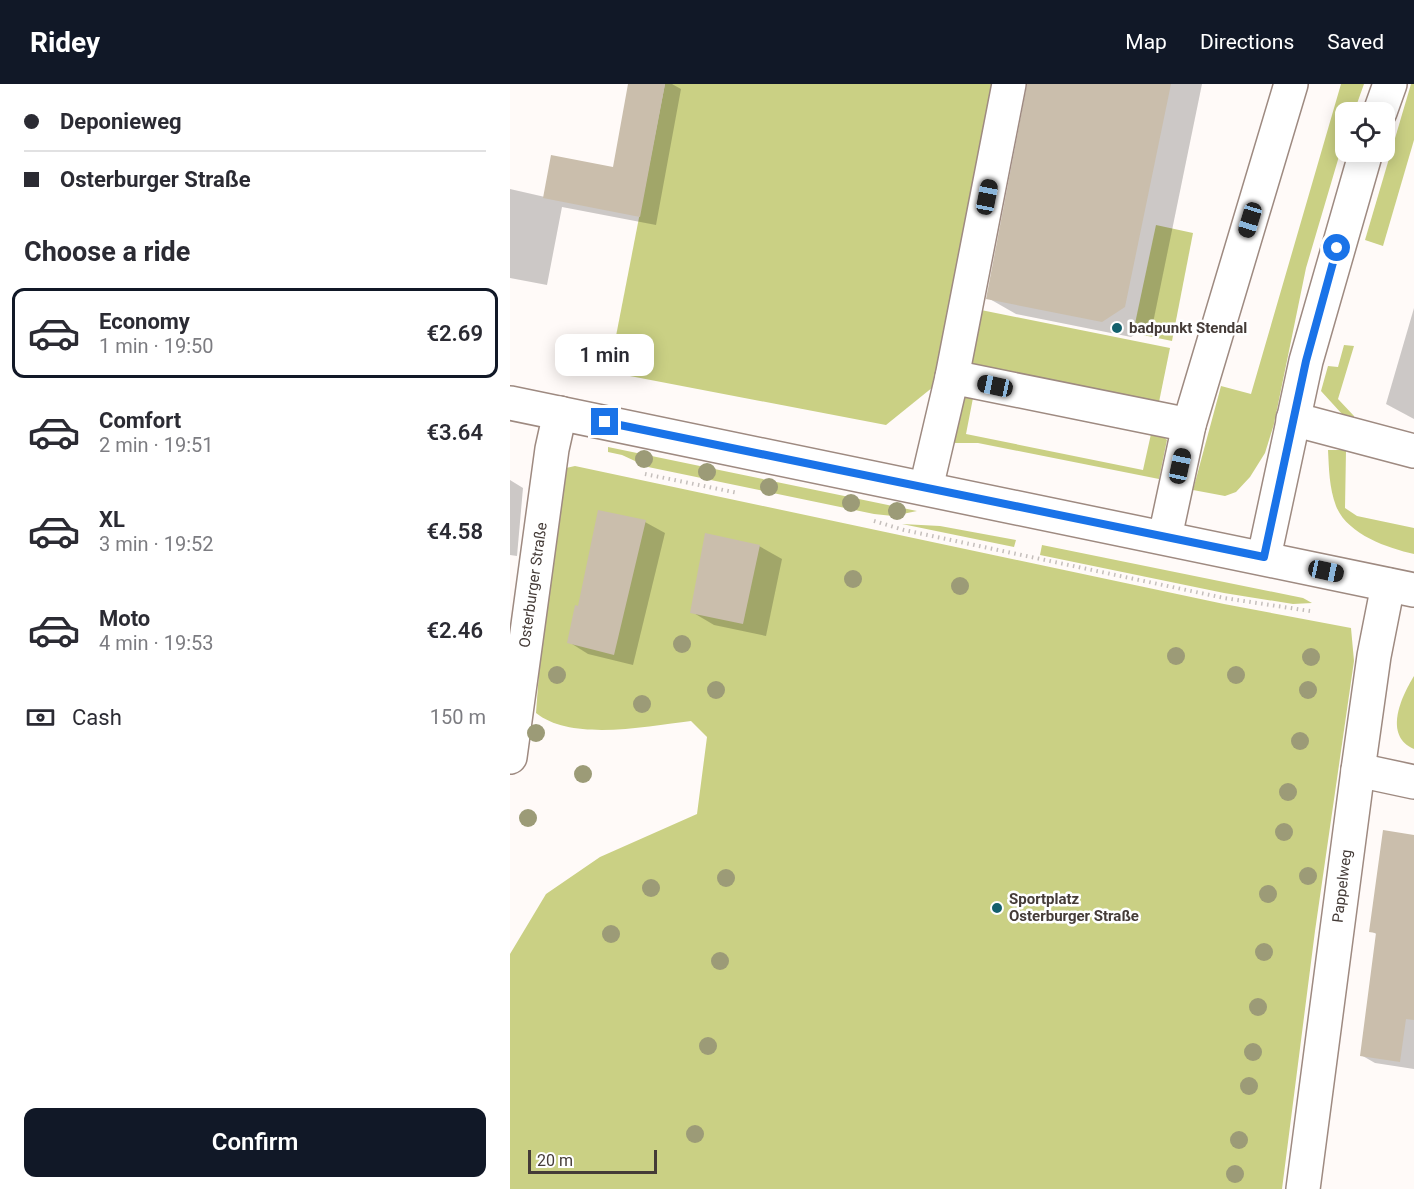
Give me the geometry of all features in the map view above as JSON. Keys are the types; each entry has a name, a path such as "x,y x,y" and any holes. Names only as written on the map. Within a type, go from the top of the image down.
{"street":[{"path":"926,488 952,377 1009,84"},
{"path":"1165,537 1189,425 1291,84"},
{"path":"1384,102 1390,84"},
{"path":"1264,557 1293,419 1337,248 1363,162"},
{"path":"952,377 1189,425"},
{"path":"510,403 1401,587"},
{"name":"Osterburger Straße","path":"510,757 552,449 560,413"},
{"path":"1293,419 1414,451"},
{"name":"Pappelweg","path":"1303,1189 1374,656 1401,587"},
{"path":"1358,770 1414,782"}],"path":[{"path":"874,521 904,530 1224,598 1304,612 1313,610"}],"green space":[{"path":"665,84 993,84 933,387 886,425 609,372"},
{"path":"1341,84 1364,84 1358,102 1336,102"},
{"path":"1411,84 1414,84 1414,140 1383,246 1365,240 1388,162 1395,162 1395,138"},
{"path":"1335,105 1335,162 1337,162 1306,268 1274,424 1265,453 1250,477 1236,492 1225,496 1193,490 1221,386 1251,394"},
{"path":"1156,225 1193,233 1172,341 1133,333"},
{"path":"976,309 1170,348 1159,402 970,363"},
{"path":"1344,345 1354,346 1338,399 1354,416 1354,420 1342,414 1321,391 1328,366 1338,367"},
{"path":"964,396 973,398 966,434 1143,470 1151,434 1163,436 1167,440 1159,479 978,443 950,443"},
{"path":"608,447 917,511 893,516 874,514 648,467 622,455 608,452"},
{"path":"1328,450 1346,450 1345,508 1357,516 1414,528 1414,554 1380,544 1358,532 1341,516 1332,492"},
{"name":"Sportplatz Osterburger Straße","path":"575,466 1224,604 1351,628 1354,661 1315,931 1282,1189 510,1189 510,954 546,894 600,857 697,814 707,737 691,721 611,730 590,730 551,722 536,713 541,645 564,475 566,468"},
{"path":"902,524 940,526 1016,540 1014,547"},
{"path":"1042,545 1303,598 1312,603 1293,604 1224,593 1040,555"},
{"path":"1414,676 1414,749 1399,735 1397,726 1400,705"}],"building":[{"path":"628,84 665,84 640,217 543,198 551,155 613,167"},
{"path":"1027,84 1171,84 1125,307 1102,322 986,299"},
{"path":"598,510 646,520 614,655 567,643 575,605 578,606"},
{"path":"705,533 760,545 743,624 690,613"},
{"path":"1383,830 1414,835 1414,1020 1406,1019 1400,1062 1360,1056 1376,933 1369,932"}],"place":[{"name":"badpunkt Stendal","path":"1117,328"},
{"name":"Sportplatz Osterburger Straße","path":"997,908"}],"route":[{"path":"605,422 1264,557 1306,361 1337,248"}]}
